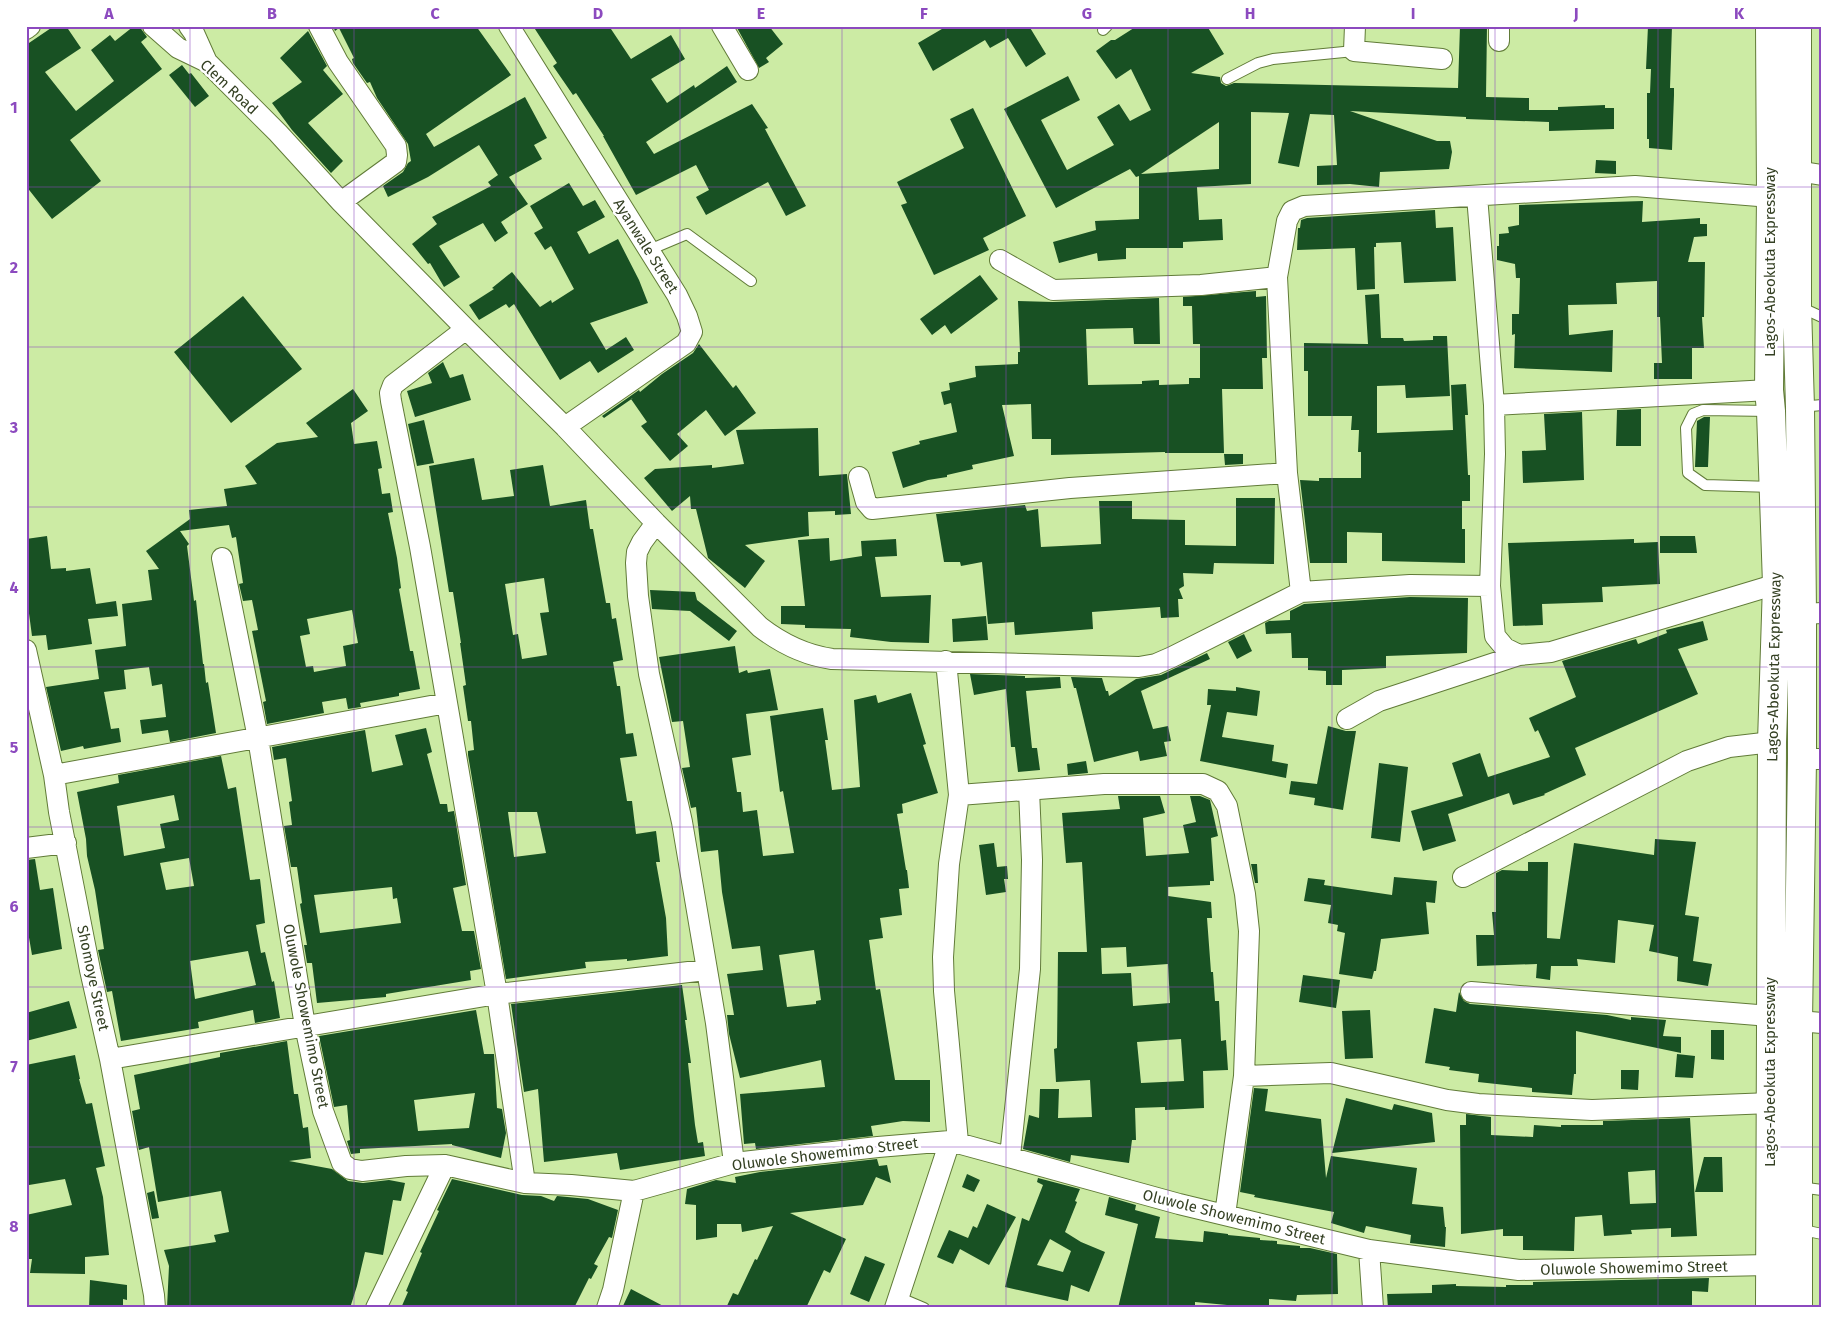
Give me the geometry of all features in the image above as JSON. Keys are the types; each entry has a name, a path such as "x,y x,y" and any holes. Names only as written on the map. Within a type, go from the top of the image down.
{"highway":[{"name":"Lagos-Abeokuta Expressway","path":"1770,26 1770,401 1777,584 1772,742 1770,1308"},
{"name":"Lagos-Abeokuta Expressway","path":"1797,26 1809,173 1796,306 1811,406 1812,613 1810,1231 1798,1308"}],"street":[{"path":"26,29 30,26"},
{"name":"Clem Road","path":"154,26 178,48 207,62 278,133 341,202 565,427 656,523 760,627 776,639 798,651 815,657 832,659 946,661 1118,668 1139,667 1156,664 1301,592"},
{"path":"189,26 207,62"},
{"path":"319,26 338,62 396,146 396,162 341,202"},
{"name":"Ayanwale Street","path":"509,26 677,295 688,316 692,332 686,344 565,427"},
{"path":"722,26 748,70"},
{"path":"1355,26 1354,51 1442,59"},
{"path":"1490,586 1410,585 1301,592 1287,472 1277,277 1287,221 1292,211 1304,206 1635,186 1771,197"},
{"path":"1477,196 1494,405 1495,454 1490,586 1495,636 1504,648 1519,655"},
{"path":"1000,260 1053,290 1201,285 1277,277"},
{"path":"466,329 393,385 390,393 420,547 497,994 524,1183"},
{"path":"1494,405 1770,401"},
{"path":"859,477 866,502 872,509 880,510 918,503 1070,488 1287,472"},
{"path":"656,523 637,552 638,596 649,674 682,822 716,1023 734,1163"},
{"name":"Oluwole Showemimo Street","path":"222,558 258,738 305,1026 323,1111 342,1163 350,1170 362,1171 406,1166 445,1165 524,1183 634,1191 734,1163 878,1147 954,1141 1179,1204 1369,1250 1519,1270 1769,1265"},
{"path":"1347,719 1379,701 1519,655 1551,652 1777,584"},
{"name":"Shomoye Street","path":"26,650 54,775 59,812 90,970 110,1059 155,1308"},
{"path":"895,1304 954,1141 943,957 949,864 959,795 946,661"},
{"path":"54,775 447,703"},
{"path":"1463,878 1687,761 1729,747 1772,742"},
{"path":"959,795 1104,784 1203,784 1218,791 1227,806 1243,885 1249,931 1244,1076 1225,1215"},
{"path":"1010,1156 1030,969 1032,860 1029,790"},
{"path":"26,848 66,843"},
{"path":"110,1059 497,994 706,970"},
{"path":"1471,992 1770,1016"},
{"path":"1244,1076 1331,1073 1447,1100 1478,1104 1592,1110 1771,1103"},
{"path":"376,1308 445,1165"},
{"path":"607,1308 613,1290 634,1191"},
{"path":"1369,1250 1373,1308"}],"lane":[{"path":"1227,78 1258,63 1273,59 1354,51"},
{"path":"649,250 687,234 751,281"},
{"path":"1796,306 1822,317"},
{"path":"1770,401 1703,410 1692,414 1686,428 1688,473 1698,482 1705,485 1774,487"},
{"path":"895,1304 924,1308"}],"building":[{"path":"54,26 66,26 81,48 45,72 76,111 114,81 91,50 110,35 115,41 134,26 139,26 147,37 141,42 162,69 70,140 101,181 52,219 26,186 26,45"},
{"path":"333,26 476,26 511,75 426,134 434,147 525,97 547,138 534,145 542,159 509,177 528,204 501,222 508,233 495,242 483,223 439,246 460,277 444,287 430,263 428,264 412,244 437,224 432,217 491,186 488,182 498,175 479,145 428,177 388,197 383,186 403,172 411,161 408,144 377,98 370,82 367,83 353,63 352,59 354,58 339,28 335,31"},
{"path":"533,26 609,26 631,59 671,35 685,59 651,79 667,103 694,85 695,88 727,66 737,82 646,142 654,154 752,104 768,128 765,129 806,206 786,216 768,182 706,215 696,197 709,190 696,165 636,195 604,136 576,93 573,95 553,66 557,63"},
{"path":"736,26 769,26 783,44 766,58 769,62 759,68"},
{"path":"947,26 1029,26 1046,54 1026,67 1008,38 990,48 985,40 933,71 918,43"},
{"path":"1137,26 1207,26 1224,54 1191,73 1220,77 1221,83 1226,86 1234,83 1458,88 1460,26 1487,26 1486,97 1529,98 1529,110 1558,110 1558,107 1605,105 1605,108 1614,108 1614,129 1549,131 1549,122 1466,119 1466,117 1350,111 1437,141 1450,141 1452,152 1449,169 1380,172 1379,187 1350,184 1317,185 1317,166 1337,165 1334,115 1310,114 1299,167 1278,163 1289,113 1251,112 1251,184 1197,187 1199,220 1222,219 1223,240 1183,242 1183,248 1126,248 1126,259 1098,261 1097,253 1059,263 1053,242 1096,230 1095,221 1139,219 1139,176 1136,177 1130,169 1056,208 1004,109 1068,76 1080,100 1041,120 1067,170 1114,145 1097,117 1119,104 1130,121 1151,110 1131,69 1116,79 1096,51 1111,40 1115,40","holes":["1219,122 1219,169 1141,174"]},
{"path":"1648,26 1672,26 1670,88 1674,88 1674,95 1672,150 1649,148 1649,139 1647,139 1647,93 1650,93 1651,69 1646,69"},
{"path":"308,31 327,66 323,70 343,94 308,123 343,161 331,173 292,130 272,103 302,82 280,58"},
{"path":"182,65 189,74 191,73 209,96 195,107 169,75"},
{"path":"973,108 1026,216 983,238 989,250 934,275 901,205 907,203 897,182 964,148 950,119"},
{"path":"1596,160 1616,161 1616,174 1595,173"},
{"path":"569,183 583,206 595,200 605,217 577,232 589,254 618,239 639,280 648,303 590,323 606,350 626,337 634,350 598,373 590,361 560,380 514,304 509,308 506,304 479,320 469,305 494,289 492,288 512,272 540,307 551,300 552,303 574,289 551,246 545,250 534,233 543,228 530,206"},
{"path":"1643,201 1642,222 1700,218 1700,224 1707,224 1707,236 1694,237 1688,262 1705,262 1704,317 1702,317 1704,348 1692,348 1692,379 1654,379 1654,363 1662,363 1660,317 1657,317 1657,281 1616,283 1617,304 1568,305 1569,335 1613,330 1612,372 1514,368 1515,334 1512,335 1512,314 1519,314 1520,278 1516,278 1515,264 1497,260 1497,246 1499,246 1499,234 1509,233 1508,227 1519,225 1519,205"},
{"path":"1435,210 1436,228 1453,227 1456,281 1404,283 1401,242 1376,243 1376,247 1374,247 1375,289 1357,290 1355,248 1297,250 1298,228 1300,228 1301,220 1307,218"},
{"path":"980,275 998,299 951,334 945,325 932,335 920,319"},
{"path":"1256,291 1256,297 1266,296 1267,358 1262,358 1263,389 1222,389 1224,453 1165,452 1051,455 1051,439 1032,439 1031,404 1002,405 1014,456 972,465 973,469 903,488 892,452 920,444 919,441 957,432 951,403 944,405 941,392 950,390 949,383 976,377 975,366 1018,364 1018,352 1020,352 1018,301 1053,302 1159,298 1160,344 1134,344 1133,328 1086,329 1088,385 1142,384 1142,381 1159,380 1159,385 1189,384 1189,378 1200,378 1200,344 1193,344 1192,306 1183,306 1183,297"},
{"path":"1379,294 1381,338 1403,338 1404,341 1433,340 1433,336 1447,336 1450,396 1406,398 1405,385 1377,386 1377,433 1453,430 1451,385 1466,384 1468,415 1465,415 1468,475 1470,475 1470,501 1462,501 1462,529 1465,529 1465,563 1382,561 1382,533 1347,532 1347,563 1310,563 1300,480 1319,481 1319,478 1361,478 1361,452 1358,452 1359,430 1351,430 1352,416 1308,416 1308,371 1304,371 1304,343 1368,344 1365,295"},
{"path":"243,296 302,369 231,423 174,352"},
{"path":"699,344 733,388 736,385 756,413 725,436 706,410 677,434 688,446 670,461 641,426 647,422 631,399 604,418 602,416 639,390 640,392 693,353"},
{"path":"443,362 450,378 463,374 471,400 415,417 407,391 432,383 428,373"},
{"path":"353,389 368,411 351,423 354,444 377,441 382,468 378,469 382,494 390,493 393,512 388,513 397,558 401,588 399,589 410,651 413,651 420,689 399,693 399,696 360,703 361,707 348,709 346,698 322,702 324,713 267,724 263,702 266,701 252,631 258,630 252,600 243,601 239,584 243,583 236,537 232,538 229,525 180,531 189,544 187,546 194,601 196,600 203,664 206,683 208,682 216,733 170,742 168,730 142,734 140,720 166,717 162,684 152,686 149,667 124,670 126,689 104,692 111,729 119,728 121,742 84,749 83,746 61,751 46,687 99,679 95,650 126,646 122,604 152,600 148,570 159,569 146,551 190,519 189,510 227,506 224,489 257,484 245,466 277,443 318,437 306,423","holes":["352,610 358,643 343,646 346,666 314,672 313,666 306,667 300,636 310,634 307,619"]},
{"path":"1641,409 1641,446 1616,446 1617,410"},
{"path":"1582,412 1584,480 1523,483 1522,451 1546,450 1544,414"},
{"path":"1704,417 1710,417 1708,467 1695,467 1697,421"},
{"path":"424,420 434,463 417,466 408,424"},
{"path":"818,428 819,476 847,474 851,514 835,515 835,511 808,512 809,536 745,545 765,561 745,588 708,558 696,509 691,509 690,496 672,511 644,478 655,469 712,465 712,468 744,464 736,430"},
{"path":"1224,454 1243,454 1243,464 1225,465"},
{"path":"474,458 482,500 514,496 510,470 543,465 550,506 586,500 590,529 593,529 606,603 610,603 612,619 616,618 623,660 613,662 617,686 620,686 626,734 633,733 637,756 620,758 627,801 632,801 636,834 656,831 660,862 656,862 666,918 668,956 627,961 627,959 585,962 586,968 506,979 468,755 468,751 474,750 471,721 468,721 463,686 466,685 461,643 453,592 449,592 429,466","holes":["544,578 549,612 540,613 547,655 522,659 518,634 513,635 505,584","508,812 537,812 546,853 514,857"]},
{"path":"1236,498 1275,498 1274,564 1214,563 1213,574 1183,573 1184,586 1179,589 1183,599 1178,599 1179,617 1161,618 1160,607 1092,612 1093,629 1015,635 1014,622 988,624 982,562 961,566 960,562 944,562 936,514 1025,505 1027,511 1038,509 1041,547 1101,544 1099,501 1132,501 1132,519 1185,520 1185,545 1236,546"},
{"path":"47,536 51,569 66,568 66,571 90,568 96,604 116,601 118,616 88,619 92,644 48,650 46,635 32,636 26,591 26,539"},
{"path":"1660,536 1695,536 1697,553 1660,553"},
{"path":"829,538 830,561 862,556 861,541 896,539 897,556 875,557 881,597 931,595 929,643 891,642 850,637 851,629 805,628 805,625 781,624 781,606 805,606 798,540"},
{"path":"1634,539 1634,543 1658,542 1660,584 1602,587 1603,602 1542,604 1543,625 1513,626 1508,543"},
{"path":"650,590 695,592 697,600 737,631 729,641 690,611 652,609"},
{"path":"1410,597 1468,598 1467,653 1386,656 1386,668 1342,670 1342,685 1326,685 1326,671 1308,670 1308,658 1292,658 1291,633 1266,634 1265,623 1269,621 1290,620 1290,611 1304,604"},
{"path":"986,616 988,640 953,642 952,619"},
{"path":"1703,621 1708,640 1678,649 1698,694 1575,748 1586,775 1545,795 1513,805 1509,793 1448,814 1456,841 1423,851 1411,811 1463,796 1452,763 1480,753 1488,777 1550,757 1538,730 1535,732 1529,718 1576,697 1562,661 1636,639 1638,644 1667,633 1666,630"},
{"path":"1244,634 1252,651 1237,659 1228,642"},
{"path":"735,646 739,673 747,670 748,673 770,669 778,710 746,714 751,755 732,758 737,792 741,792 743,812 757,810 763,856 794,853 783,791 780,792 770,716 823,708 828,740 825,740 832,790 860,787 854,700 876,695 878,703 911,693 926,744 923,745 938,793 902,804 903,813 897,814 909,888 899,889 902,915 880,918 883,938 869,940 876,990 880,989 895,1080 930,1080 930,1122 903,1121 871,1126 873,1136 756,1149 755,1143 744,1144 740,1094 825,1087 821,1060 740,1078 729,1034 727,1015 734,1015 727,974 763,970 760,946 732,949 722,892 718,850 701,852 696,807 691,808 682,768 690,767 683,721 672,722 659,657","holes":["814,950 821,1000 816,1001 816,1004 787,1007 779,955"]},
{"path":"1207,653 1210,659 1141,691 1153,729 1168,726 1171,741 1164,742 1167,756 1140,761 1138,751 1094,762 1076,688 1074,688 1071,677 1102,678 1109,696 1136,679 1161,675"},
{"path":"970,674 1025,676 1025,678 1060,677 1061,688 1026,691 1032,748 1037,748 1040,770 1018,772 1015,747 1011,747 1006,689 974,695"},
{"path":"1236,687 1260,691 1257,716 1227,712 1222,737 1274,745 1272,761 1288,764 1286,778 1200,761 1211,705 1207,705 1208,689 1236,691"},
{"path":"1328,726 1346,731 1356,731 1343,810 1314,805 1315,798 1289,794 1291,781 1317,784"},
{"path":"426,728 432,752 427,754 440,804 447,804 448,812 454,811 466,885 453,888 462,931 474,931 481,969 470,971 471,980 386,994 386,997 317,1003 312,963 307,963 304,945 307,945 300,904 302,903 297,867 291,867 284,826 292,825 289,802 292,801 286,758 274,760 272,747 365,730 372,772 403,765 395,735","holes":["392,887 393,899 397,898 401,923 320,933 314,895"]},
{"path":"221,756 228,789 236,787 250,880 260,879 265,923 256,925 261,953 265,952 272,982 274,981 280,1018 255,1023 253,1010 198,1022 199,1028 121,1041 112,991 107,992 98,950 104,949 77,792 119,783 118,775","holes":["174,795 179,820 160,824 165,848 124,856 117,806","189,858 194,886 166,890 160,863","248,951 256,985 195,999 190,961"]},
{"path":"1086,761 1088,773 1068,775 1067,764"},
{"path":"1379,763 1408,767 1400,842 1371,838"},
{"path":"1118,796 1160,796 1165,813 1143,818 1146,856 1189,853 1183,825 1196,822 1190,796 1200,796 1210,800 1218,836 1211,838 1214,881 1210,881 1210,885 1168,887 1168,896 1211,902 1212,918 1207,918 1211,972 1213,972 1215,1001 1219,1001 1221,1041 1226,1040 1228,1070 1203,1071 1204,1108 1165,1110 1165,1107 1135,1108 1136,1140 1132,1140 1129,1163 1071,1155 1070,1162 1023,1149 1029,1115 1039,1118 1040,1089 1059,1089 1058,1118 1092,1117 1090,1080 1056,1082 1054,1049 1057,1048 1058,952 1087,952 1082,862 1066,863 1062,813 1120,809","holes":["1126,947 1127,967 1168,964 1170,1003 1133,1006 1131,973 1102,974 1101,948","1181,1039 1184,1081 1141,1083 1137,1042"]},
{"path":"1655,839 1696,842 1685,915 1699,917 1693,961 1712,964 1708,986 1677,981 1678,957 1649,951 1654,925 1618,920 1615,963 1577,959 1578,966 1551,966 1550,980 1536,978 1537,964 1477,966 1476,935 1494,935 1492,912 1496,912 1496,873 1502,870 1528,871 1528,862 1548,862 1547,938 1560,939 1574,843 1654,855"},
{"path":"994,843 997,867 1007,866 1008,879 1004,879 1006,892 986,895 979,845"},
{"path":"35,859 40,890 53,888 62,949 32,955 26,920 26,860"},
{"path":"1251,864 1257,864 1258,883 1255,883"},
{"path":"1394,877 1437,881 1435,903 1426,902 1429,934 1381,939 1376,971 1374,971 1372,979 1339,974 1345,933 1337,931 1338,925 1328,923 1331,905 1304,901 1308,878 1325,880 1324,885 1392,895"},
{"path":"1303,975 1340,980 1336,1008 1299,1002"},
{"path":"682,985 691,1063 688,1063 695,1125 698,1143 703,1142 705,1156 620,1170 617,1153 544,1162 538,1089 524,1092 511,1004"},
{"path":"1459,992 1464,1001 1470,1004 1607,1015 1631,1020 1631,1017 1666,1020 1663,1036 1681,1037 1681,1053 1576,1031 1576,1074 1574,1074 1572,1095 1532,1092 1532,1088 1478,1082 1479,1074 1449,1070 1450,1067 1425,1063 1434,1008 1456,1012"},
{"path":"69,1001 77,1028 26,1041 26,1013"},
{"path":"476,1010 484,1054 494,1054 497,1108 502,1109 506,1133 501,1158 452,1144 360,1149 360,1153 351,1154 347,1141 350,1140 347,1105 334,1107 319,1036","holes":["475,1093 469,1128 418,1131 414,1100"]},
{"path":"1370,1010 1373,1058 1345,1059 1342,1011"},
{"path":"1711,1030 1724,1030 1724,1060 1711,1059"},
{"path":"287,1041 294,1094 298,1094 303,1128 308,1127 311,1158 289,1161 332,1169 348,1181 363,1183 389,1180 405,1183 401,1201 393,1200 383,1255 365,1252 350,1308 167,1308 169,1266 164,1250 216,1242 214,1235 229,1232 221,1191 158,1202 149,1147 139,1150 132,1111 140,1109 134,1075 220,1057 220,1053"},
{"path":"1677,1054 1695,1056 1693,1078 1675,1077"},
{"path":"75,1055 86,1104 92,1103 105,1166 96,1168 103,1197 109,1255 85,1257 85,1274 30,1273 32,1259 26,1259 26,1215 72,1205 65,1179 29,1185 26,1171 26,1065"},
{"path":"1621,1070 1639,1070 1638,1090 1621,1089"},
{"path":"1254,1088 1268,1089 1265,1111 1321,1119 1326,1178 1331,1156 1417,1168 1412,1204 1443,1207 1446,1227 1445,1247 1410,1243 1411,1235 1366,1226 1364,1233 1331,1223 1334,1212 1254,1197 1255,1195 1240,1192"},
{"path":"1346,1098 1392,1110 1394,1104 1432,1113 1435,1142 1332,1153"},
{"path":"1466,1114 1491,1117 1491,1135 1533,1137 1534,1125 1561,1127 1561,1125 1603,1125 1603,1121 1690,1118 1697,1236 1671,1237 1671,1228 1631,1230 1632,1234 1604,1236 1602,1215 1575,1217 1574,1251 1523,1250 1523,1236 1503,1236 1503,1229 1461,1234 1460,1125 1466,1125","holes":["1655,1170 1656,1203 1630,1204 1628,1172"]},
{"path":"1704,1157 1722,1157 1723,1192 1695,1192"},
{"path":"877,1159 879,1166 887,1165 891,1183 876,1177 863,1205 790,1213 846,1239 830,1273 824,1270 806,1308 726,1308 733,1293 738,1295 773,1226 742,1232 741,1224 717,1224 717,1237 696,1240 696,1205 685,1204 687,1189 716,1180 736,1183 735,1177 760,1172"},
{"path":"967,1174 980,1180 974,1192 962,1187"},
{"path":"1038,1178 1080,1189 1065,1232 1081,1242 1105,1252 1089,1292 1071,1285 1068,1301 1005,1287 1022,1218 1029,1221 1043,1185 1037,1182","holes":["1050,1239 1071,1251 1063,1272 1037,1265"]},
{"path":"452,1179 522,1195 541,1196 554,1201 557,1196 588,1199 618,1210 612,1238 609,1237 594,1264 598,1266 591,1279 589,1278 574,1308 401,1308 422,1253 420,1252"},
{"path":"154,1191 159,1218 152,1219 147,1193"},
{"path":"1109,1197 1136,1205 1135,1210 1160,1217 1155,1238 1203,1242 1204,1231 1260,1238 1260,1240 1277,1241 1277,1244 1300,1246 1300,1248 1310,1248 1337,1254 1338,1294 1297,1295 1296,1301 1269,1299 1269,1308 1227,1308 1227,1305 1195,1302 1195,1308 1118,1308 1138,1224 1105,1215"},
{"path":"987,1204 1016,1217 989,1265 960,1249 953,1264 937,1257 949,1230 968,1238 973,1226 977,1228"},
{"path":"865,1256 885,1264 869,1302 850,1294"},
{"path":"1709,1278 1708,1292 1692,1291 1692,1308 1388,1308 1387,1294 1432,1293 1432,1285 1456,1284 1456,1286 1506,1287 1506,1285 1533,1285 1533,1282"},
{"path":"90,1280 127,1285 127,1300 123,1299 123,1308 89,1308"},
{"path":"631,1289 667,1308 622,1308"}]}
